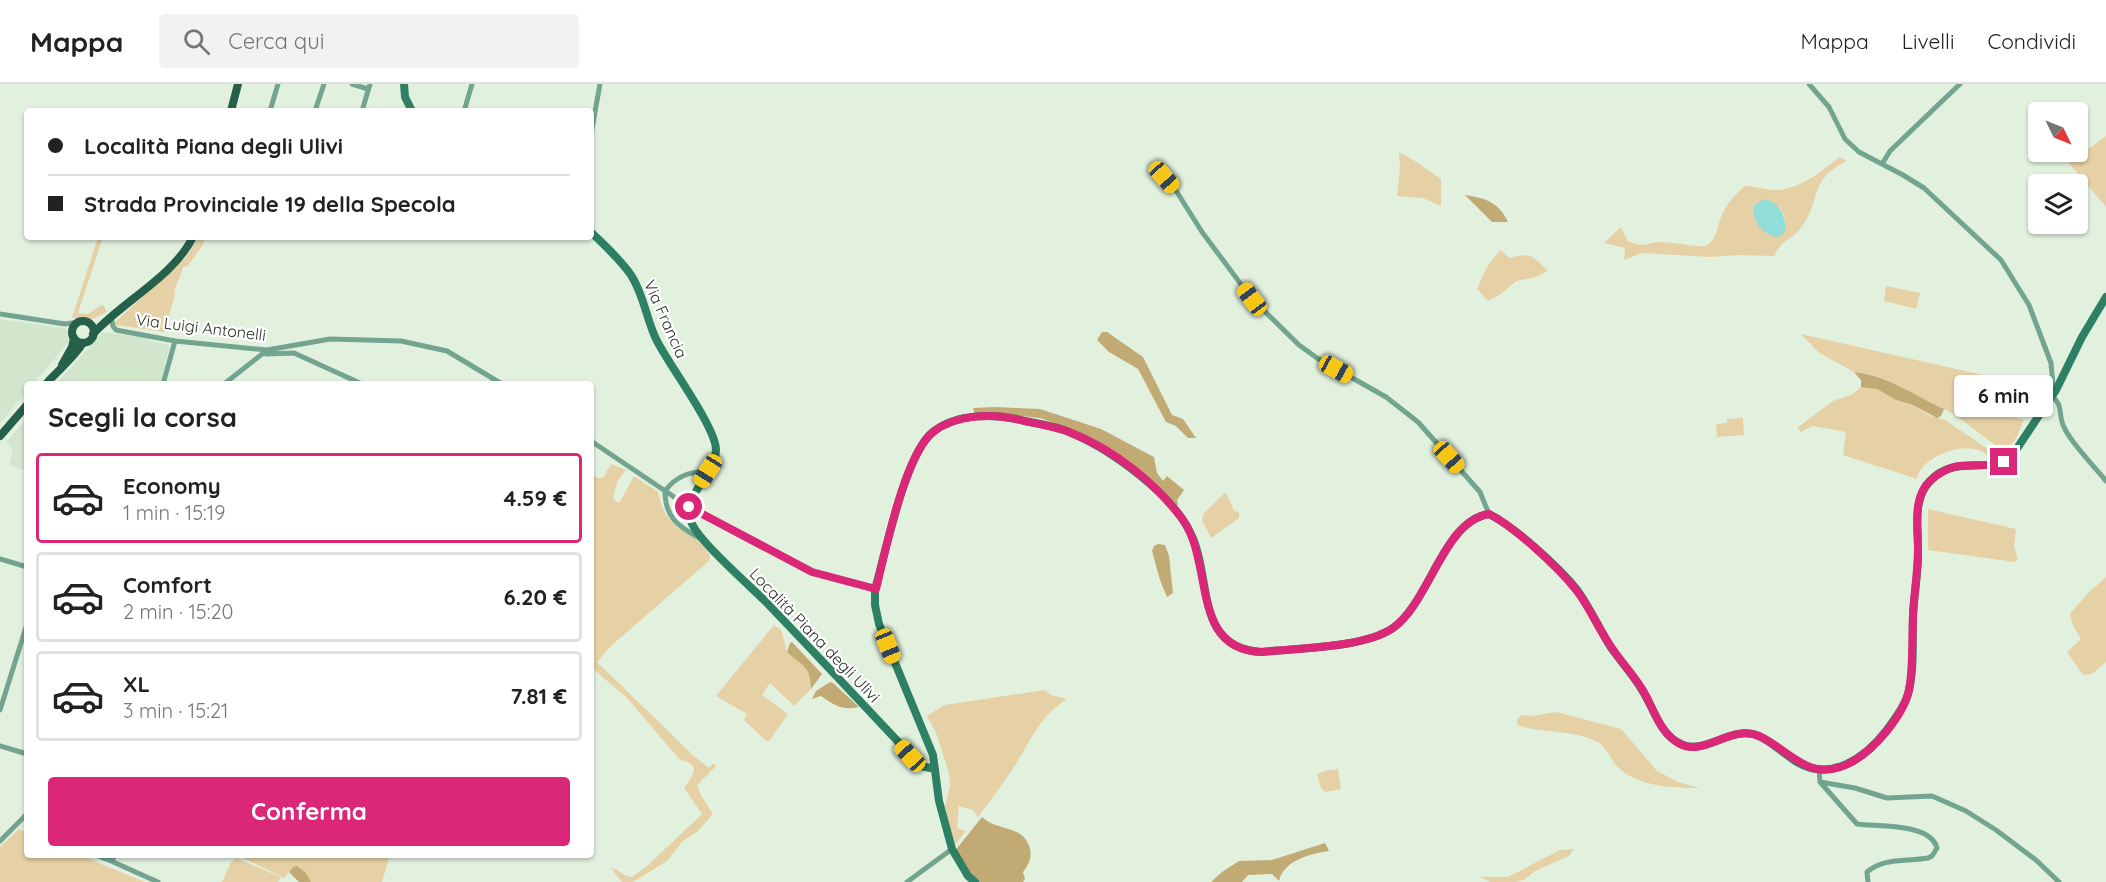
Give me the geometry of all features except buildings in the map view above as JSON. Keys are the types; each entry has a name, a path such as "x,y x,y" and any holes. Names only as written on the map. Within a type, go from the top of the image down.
{"main road":[{"path":"232,108 238,84"},
{"path":"404,84 405,97 410,108"},
{"name":"Via Francia","path":"594,235 620,260 642,295 655,338 704,417 716,448 715,458 708,471"},
{"path":"49,381 71,359 83,343 90,340 108,320 170,267 182,255 191,240"},
{"path":"975,882 968,876 952,849 939,801 933,755 879,624 875,605 876,589 907,476 917,451 932,432 952,421 974,417 1010,417 1068,431 1121,461 1143,478 1191,532 1201,564 1214,624 1229,642 1248,651 1262,652 1358,642 1383,634 1395,627 1407,615 1419,599 1452,542 1467,525 1475,518 1489,514 1518,533 1578,592 1610,645 1643,690 1665,733 1682,746 1701,746 1735,734 1750,733 1809,768 1835,769 1862,757 1878,741 1907,697 1910,685 1917,579 1917,522 1920,498 1924,489 1929,482 1950,467 1995,465 2012,456 2054,393 2082,337 2106,297"},
{"path":"60,368 72,347 73,334 79,322 85,321 91,324 108,320"},
{"path":"91,324 93,334"},
{"path":"73,334 83,343"},
{"path":"0,436 24,408"},
{"path":"689,507 708,471"},
{"name":"Località Piana degli Ulivi","path":"689,507 691,522 705,541 772,608 921,766 935,769"}],"street":[{"path":"271,108 278,84"},
{"path":"316,108 324,84"},
{"path":"352,84 369,87 363,108"},
{"path":"465,108 472,84"},
{"path":"594,117 600,84"},
{"path":"1809,84 1829,107 1845,139 1859,152 1924,188 2001,260 2029,305 2051,363 2054,393 2067,433 2106,481"},
{"path":"1882,164 1890,151 1960,84"},
{"path":"1159,172 1175,189 1202,232 1252,299 1299,345 1317,358 1386,397 1418,422 1480,492 1489,514"},
{"path":"0,314 65,324 79,322"},
{"name":"Via Luigi Antonelli","path":"108,320 117,330 266,352 330,339 401,341 447,351 497,381"},
{"path":"65,324 73,334"},
{"path":"163,381 175,340"},
{"path":"228,381 266,352 294,353 355,381"},
{"path":"594,443 689,507"},
{"path":"705,541 688,532 670,516 666,508 665,491 673,480 684,475 708,471"},
{"name":"Località Piana degli Ulivi","path":"689,507 812,572 876,589"},
{"path":"0,559 24,566"},
{"path":"0,710 24,634"},
{"path":"0,746 24,753"},
{"path":"1819,769 1820,782 1857,824 1919,830 1935,842 1937,848 1928,858 1889,861 1876,865 1867,872 1868,882"},
{"path":"1820,782 1855,788 1887,798 1932,796 1966,811 1996,830 2036,860 2059,882"},
{"path":"0,841 24,818"},
{"path":"20,823 24,825"},
{"path":"907,882 952,849"},
{"path":"104,858 158,882"}],"shaded area":[{"path":"2106,136 2106,207 2088,186 2088,174 2078,174 2069,163 2088,162 2088,149"},
{"path":"1399,152 1441,179 1441,206 1423,198 1397,196"},
{"path":"1839,157 1847,161 1834,168 1826,176 1820,184 1807,219 1796,233 1780,246 1774,256 1710,257 1642,253 1624,260 1625,248 1604,243 1621,227 1628,241 1639,245 1661,242 1706,246 1714,237 1728,204 1745,186 1773,190 1791,187 1809,180","holes":["1779,207 1784,216 1786,229 1756,221 1754,209"]},
{"path":"1465,195 1496,205 1508,222 1492,222"},
{"path":"97,240 102,240 78,313 88,314 101,305 107,312 93,319 72,318"},
{"path":"197,240 205,240 187,267 184,266 174,291 165,332 114,323 186,257"},
{"path":"1500,250 1510,258 1523,255 1532,257 1548,271 1536,277 1516,281 1501,294 1488,301 1477,289 1487,267"},
{"path":"1886,286 1920,293 1916,309 1884,301"},
{"path":"0,319 64,328 71,337 69,342 36,381 24,381 24,395 0,423"},
{"path":"103,332 148,338 150,341 170,345 161,381 59,381"},
{"path":"1102,332 1107,332 1143,357 1172,415 1183,419 1196,438 1188,438 1176,426 1166,422 1138,369 1109,352 1097,340"},
{"path":"1801,334 1996,378 1988,409 2024,420 2014,442 2003,451 1954,414 1885,381 1864,373 1854,372 1818,352"},
{"path":"1854,372 1877,377 1944,409 1941,416 1937,418 1877,389 1861,387 1861,380"},
{"path":"1865,386 1877,389 1931,416 1945,420 1991,451 2002,455 1990,460 1983,452 1973,449 1949,451 1927,463 1917,479 1843,455 1846,432 1812,426 1801,432 1797,428 1833,401 1853,394"},
{"path":"973,408 1040,409 1101,429 1154,457 1157,473 1163,481 1167,476 1184,490 1177,500 1178,505 1173,505 1134,466 1079,432 1040,418 975,415"},
{"path":"1743,418 1744,435 1717,437 1716,424 1727,423 1727,419"},
{"path":"24,422 24,470 9,465 13,451 7,442"},
{"path":"611,464 626,470 618,480 613,497 616,502 620,502 634,476 658,492 667,516 703,546 710,555 709,561 612,645 597,662 695,757 709,768 714,763 716,766 697,785 713,814 697,832 683,841 667,861 633,882 622,882 611,868 632,877 647,866 702,814 684,788 694,771 691,764 680,760 627,698 594,670 594,476 603,478"},
{"path":"1226,492 1234,511 1239,512 1239,518 1211,538 1202,520 1204,513"},
{"path":"1928,509 2016,529 2014,546 2018,559 2015,562 1928,550"},
{"path":"1158,544 1165,545 1169,556 1173,593 1167,597 1152,551"},
{"path":"2106,577 2106,662 2092,674 2083,675 2067,652 2081,639 2073,626 2070,614"},
{"path":"774,625 781,630 787,652 805,666 811,680 811,689 794,706 770,683 762,695 788,714 769,741 766,741 744,720 747,714 716,696"},
{"path":"792,642 822,674 811,689 807,671 787,652"},
{"path":"830,682 859,707 838,706 821,696 812,699 816,691"},
{"path":"1045,690 1051,695 1067,699 1043,721 978,817 973,810 959,806 957,828 966,831 953,847 945,806 950,786 949,773 936,733 927,716 944,705"},
{"path":"1556,712 1621,729 1657,771 1678,782 1700,788 1667,787 1644,782 1624,772 1602,745 1595,741 1586,737 1518,725 1517,720 1521,715 1532,716"},
{"path":"1338,769 1341,789 1325,792 1321,788 1317,774"},
{"path":"982,817 1015,831 1026,839 1030,857 1023,872 1025,879 1023,882 977,882 954,852"},
{"path":"19,829 24,832 24,858 86,858 145,882 0,882 0,847"},
{"path":"1325,843 1329,851 1306,856 1292,863 1286,868 1279,881 1272,874 1248,875 1242,882 1211,882 1239,861 1272,860"},
{"path":"1574,849 1569,856 1535,871 1524,880 1490,882 1480,877 1508,877 1560,850"},
{"path":"238,858 281,877 278,882 222,882 231,862"},
{"path":"243,858 389,858 382,882 311,882 293,867 284,878"},
{"path":"297,866 306,873 311,882 299,882 289,872"}],"water":[{"path":"1764,199 1778,206 1783,215 1786,231 1779,237 1763,231 1755,217 1754,206"}],"route":[{"path":"689,507 812,572 876,589 907,476 917,451 932,432 952,421 974,417 1010,417 1068,431 1121,461 1143,478 1166,501 1191,532 1201,564 1207,602 1214,624 1223,637 1237,647 1262,652 1358,642 1383,634 1395,627 1419,599 1452,542 1475,518 1489,514 1518,533 1578,592 1610,645 1643,690 1665,733 1682,746 1701,746 1735,734 1750,733 1809,768 1835,769 1862,757 1891,724 1907,697 1910,685 1917,579 1917,522 1920,498 1924,489 1936,476 1950,467 1995,465 2004,462"}]}
